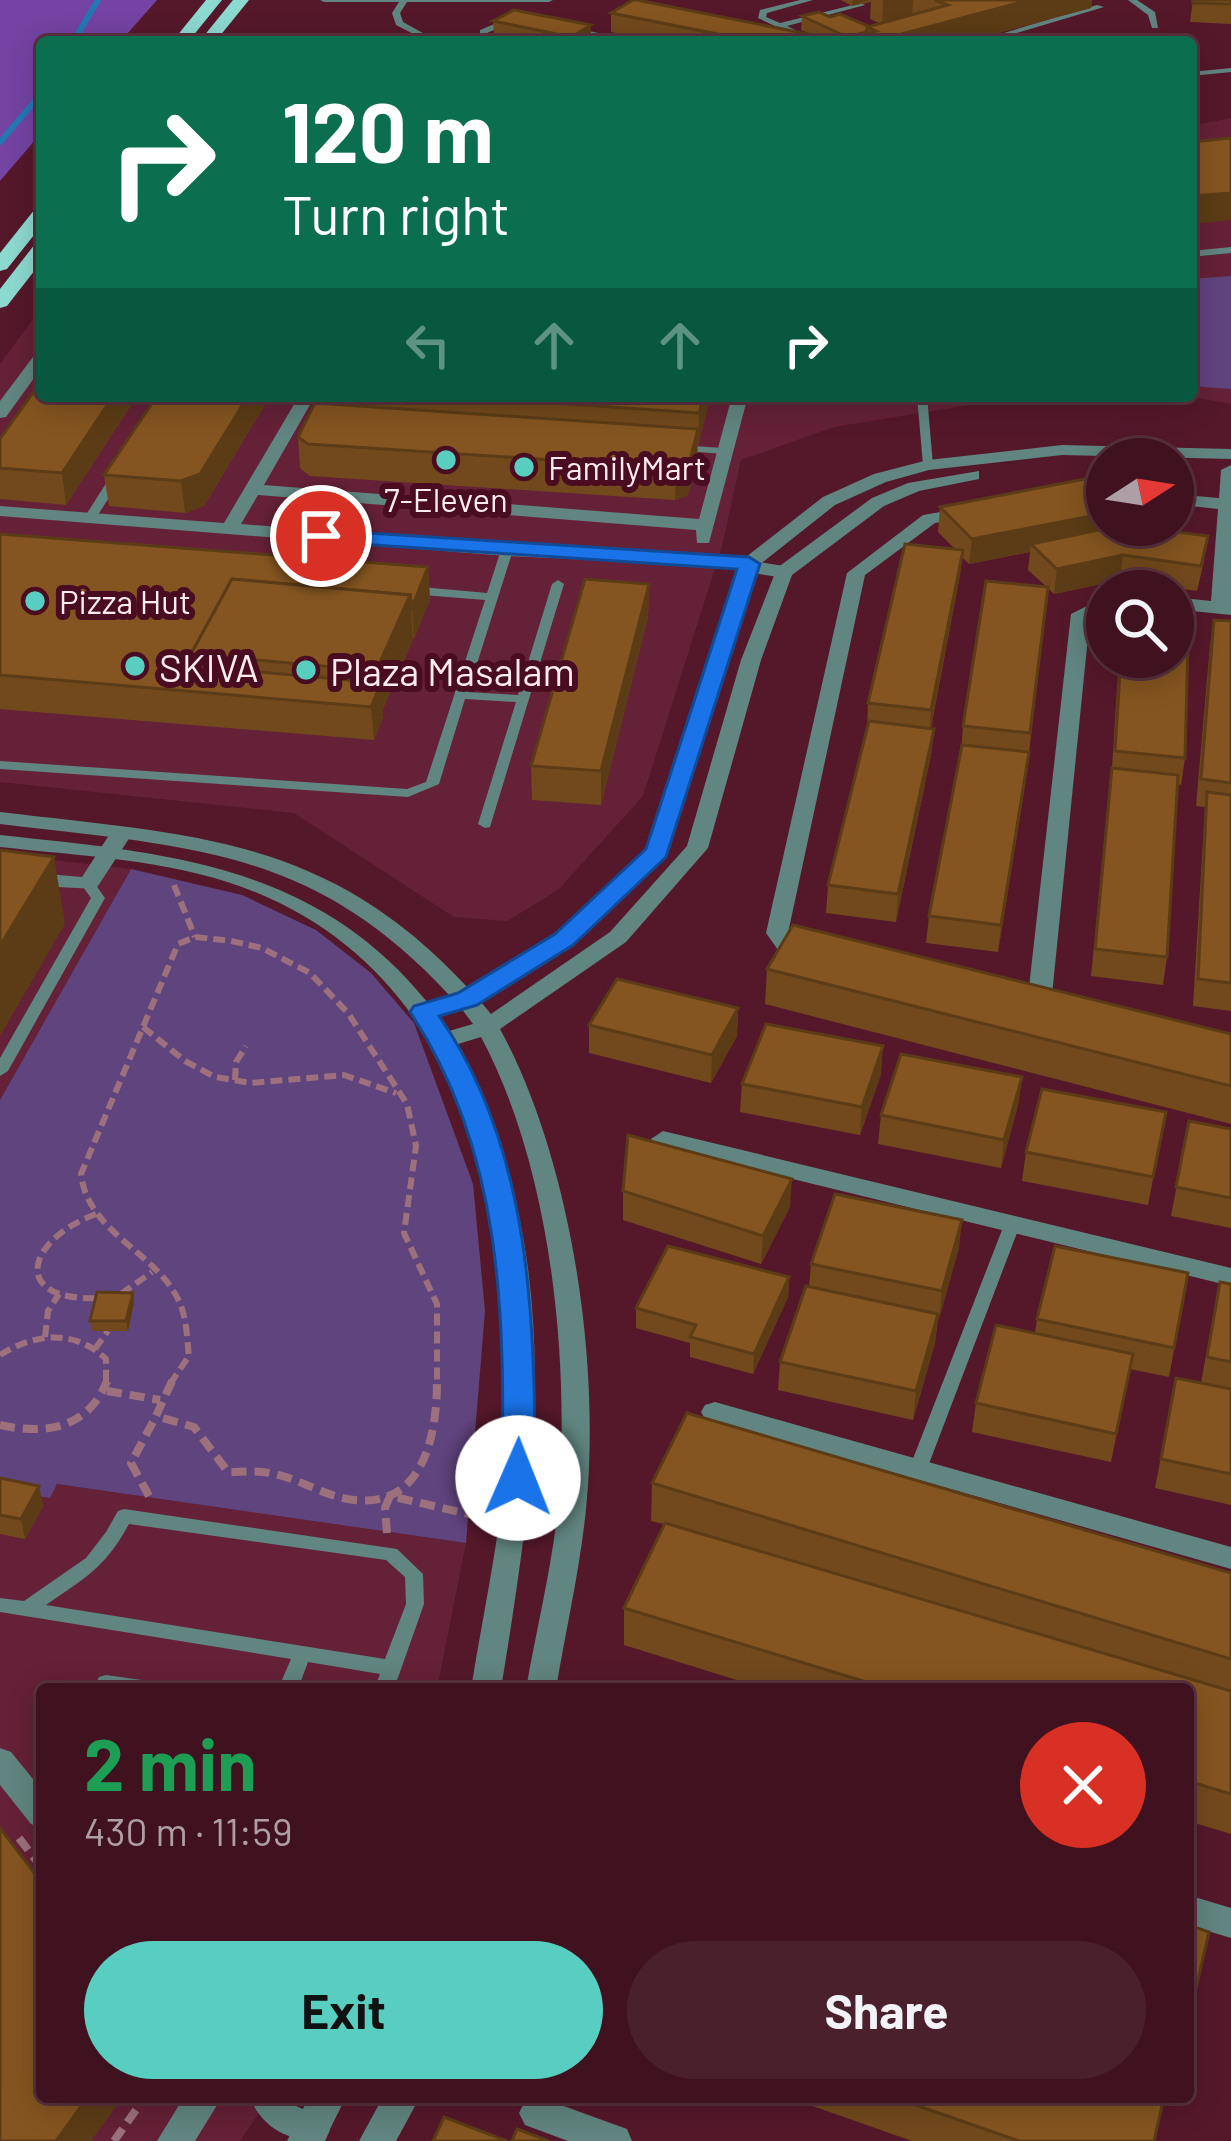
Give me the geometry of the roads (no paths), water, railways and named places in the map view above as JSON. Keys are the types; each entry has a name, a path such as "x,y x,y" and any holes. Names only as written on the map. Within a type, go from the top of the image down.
{"main road":[{"path":"185,36 214,0"},
{"path":"212,36 239,2"},
{"path":"0,265 36,220"},
{"path":"0,302 36,260"}],"street":[{"path":"0,413 36,364"},
{"path":"229,530 303,402"},
{"path":"703,560 703,525 738,402"},
{"path":"423,1012 467,999 564,940 657,852 749,564 829,501 880,478 928,465 1062,450 1231,454"},
{"path":"443,1041 488,1027 618,937 697,848 751,660 784,572 878,502 914,487 1019,469 1086,465"},
{"path":"1194,467 1230,470 1225,609 1194,605"},
{"path":"251,489 703,525"},
{"path":"1194,501 1228,505"},
{"path":"835,959 789,949 777,933 856,573 929,519 997,506"},
{"path":"0,512 703,560 784,572"},
{"path":"1039,1004 1081,614 1086,612"},
{"path":"0,818 115,844 282,896 368,955 423,1012 443,1041 487,1146 510,1250 520,1331 518,1478 487,1683"},
{"path":"0,841 227,852 316,880 375,919 467,999 488,1027 533,1136 568,1323 574,1483 542,1683"},
{"path":"0,877 88,884 115,844"},
{"path":"663,1139 1231,1277"},
{"path":"715,1412 1231,1558"},
{"path":"0,1761 36,1806"},
{"path":"1194,1912 1231,1923"},
{"path":"175,2141 200,2103"},
{"path":"272,2103 308,2136 325,2103"},
{"path":"377,2141 399,2103"},
{"path":"537,2114 614,2141"}],"lane":[{"path":"239,2 257,0"},
{"path":"324,0 549,0"},
{"path":"802,36 762,18 763,12 809,0"},
{"path":"999,36 1100,8 1088,0"},
{"path":"1132,0 1152,14 1155,26"},
{"path":"403,2 396,13 399,23 423,36"},
{"path":"778,26 861,5"},
{"path":"484,36 483,32 505,21 529,21"},
{"path":"550,25 595,36"},
{"path":"1197,73 1231,70"},
{"path":"1197,253 1231,250"},
{"path":"923,402 928,465"},
{"path":"291,422 314,424"},
{"path":"656,447 724,451"},
{"path":"90,518 123,466"},
{"path":"0,765 408,793 432,784 507,550"},
{"path":"485,824 558,584"},
{"path":"384,588 491,597"},
{"path":"460,695 523,699"},
{"path":"0,1070 98,898 88,884"},
{"path":"918,1469 1012,1225"},
{"path":"27,1610 88,1571 106,1551 124,1516 391,1554 414,1574 415,1604 387,1683"},
{"path":"0,1605 393,1668"},
{"path":"290,1683 303,1652"}],"waterway":[{"path":"77,36 98,0"},
{"path":"0,142 36,100"}],"place":[{"name":"7-Eleven","path":"446,460"},
{"name":"FamilyMart","path":"524,467"},
{"name":"Pizza Hut","path":"35,601"},
{"name":"SKIVA","path":"135,666"},
{"name":"Plaza Masalam","path":"306,670"}]}
